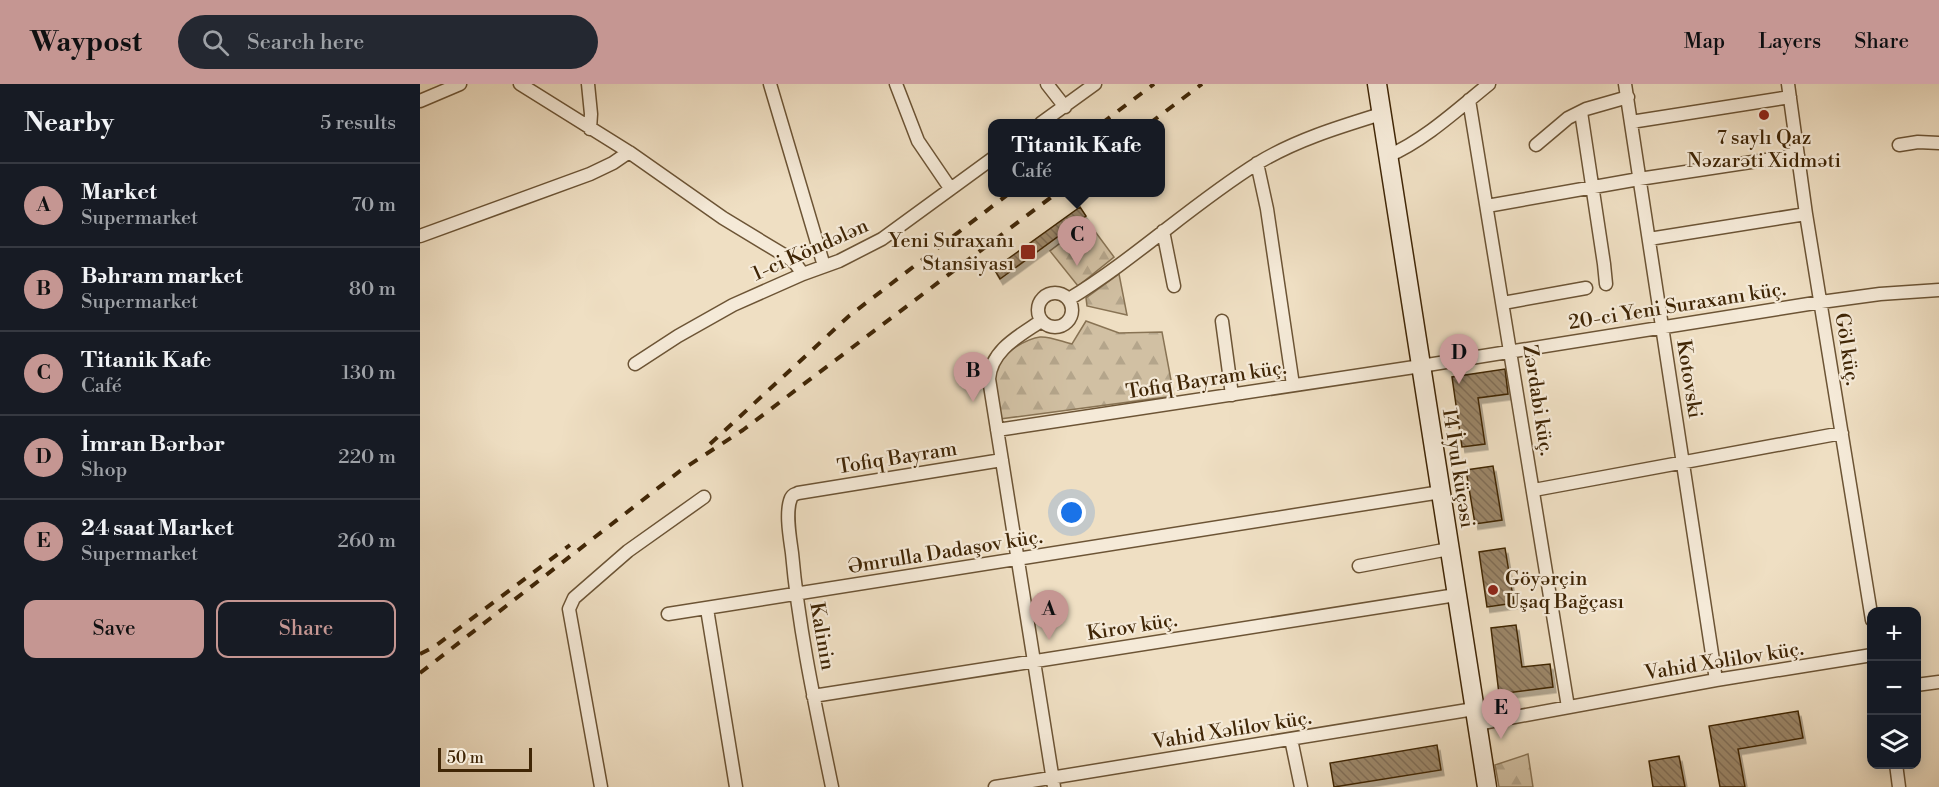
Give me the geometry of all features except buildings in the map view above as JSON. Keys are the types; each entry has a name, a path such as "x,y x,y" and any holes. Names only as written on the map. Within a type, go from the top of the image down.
{"street":[{"path":"420,101 460,84"},
{"path":"519,84 629,152 723,218 795,263 803,274"},
{"path":"588,84 590,129"},
{"path":"770,84 824,266"},
{"path":"897,84 918,141 950,188"},
{"path":"1047,84 1065,107"},
{"path":"1047,119 1095,84"},
{"name":"14 İyul küçəsi","path":"1377,84 1487,787"},
{"path":"1388,156 1407,146 1489,84"},
{"name":"Kotovski","path":"1625,84 1716,680"},
{"name":"Göl küç.","path":"1788,84 1806,214 1870,607"},
{"path":"1536,145 1568,118 1628,97"},
{"path":"1631,122 1790,98"},
{"name":"Zərdabi küç.","path":"1469,100 1568,707"},
{"path":"1581,112 1606,285"},
{"path":"1069,299 1093,284 1257,164 1311,137 1381,114"},
{"path":"1899,145 1918,142 1939,143"},
{"path":"420,236 590,174 629,152"},
{"path":"1487,206 1640,179 1798,155"},
{"name":"1-ci Köndələn","path":"635,364 678,336 733,305 859,251 882,238 988,161"},
{"path":"1257,164 1267,209 1293,385"},
{"path":"1649,239 1806,214"},
{"path":"1163,231 1174,286"},
{"path":"1503,303 1586,288"},
{"name":"20-ci Yeni Suraxanı küç.","path":"1421,366 1821,302 1880,294 1939,290"},
{"path":"1057,292 1069,299 1072,312 1066,324 1053,328 1041,321 1037,308 1044,296 1057,292"},
{"path":"1041,321 997,355 989,379 1053,782"},
{"path":"1222,321 1232,395"},
{"name":"Tofiq Bayram küç.","path":"997,430 1421,366"},
{"path":"1534,490 1842,433"},
{"name":"Tofiq Bayram","path":"798,493 1002,460"},
{"name":"Əmrulla Dadaşov küç.","path":"668,614 1440,492"},
{"name":"Kalinin","path":"798,493 790,499 789,517 796,595 813,696 832,787"},
{"path":"600,787 569,609 574,598 628,551 704,497"},
{"path":"1359,566 1449,549"},
{"name":"Kirov küç.","path":"813,696 1456,596"},
{"path":"707,609 736,787"},
{"name":"Vahid Xəlilov küç.","path":"995,787 1053,782 1292,739 1568,707 1867,656"},
{"path":"1921,684 1939,682"},
{"path":"1292,739 1301,787"},
{"path":"1897,769 1899,787"}],"green space":[{"path":"1088,222 1114,257 1078,286 1050,251"},
{"path":"1119,274 1127,315 1087,306 1086,298"},
{"path":"1086,321 1119,333 1162,332 1174,396 1000,419 995,380 996,371 1005,355 1020,344 1037,338 1048,337 1072,344"},
{"path":"1528,754 1533,787 1499,787 1495,765"}],"railway":[{"path":"1107,119 1154,84"},
{"path":"1155,119 1202,84"},
{"path":"710,444 849,316 1004,197"},
{"path":"420,673 680,471 743,430 1051,197"},
{"path":"420,654 434,647 570,545"}],"place":[{"name":"7 saylı Qaz Nəzarəti Xidməti","path":"1764,115"},
{"name":"Yeni Suraxanı Stansiyası","path":"1028,252"},
{"name":"Titanik Kafe","path":"1077,266"},
{"name":"İmran Bərbər","path":"1459,384"},
{"name":"Bәhram market","path":"973,402"},
{"name":"Göyərçin Uşaq Bağçası","path":"1493,590"},
{"name":"Market","path":"1049,640"},
{"name":"24 saat Market","path":"1501,739"}]}
